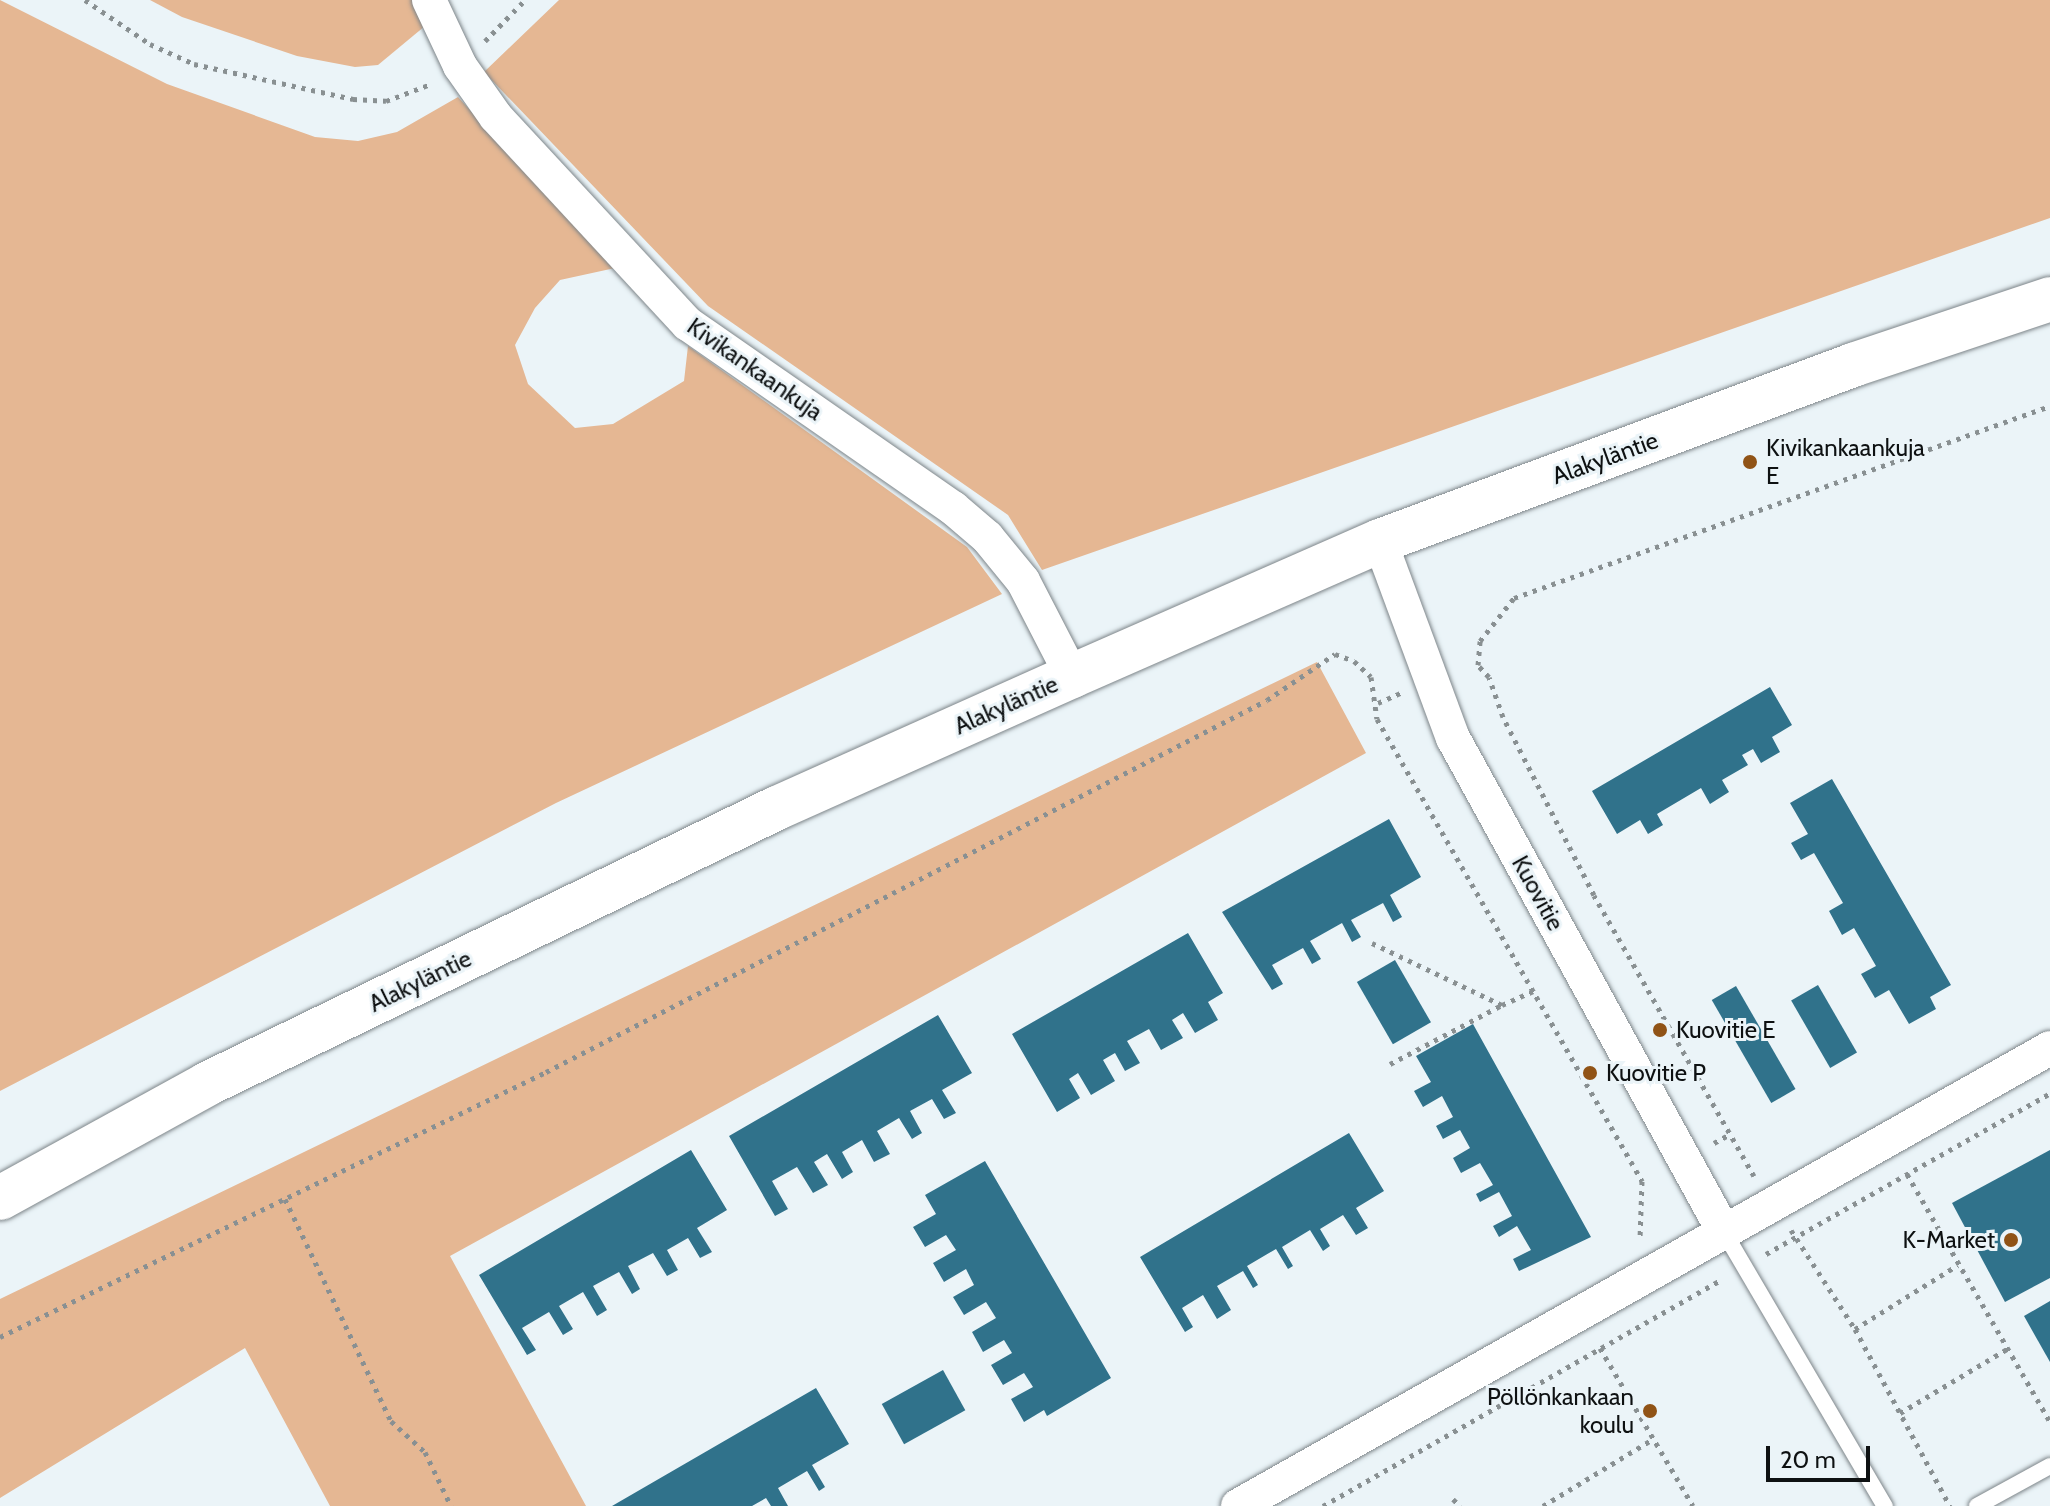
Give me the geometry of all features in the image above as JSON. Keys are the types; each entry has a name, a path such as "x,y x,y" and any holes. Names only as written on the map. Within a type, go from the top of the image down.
{"main road":[{"name":"Alakyläntie","path":"0,1198 207,1084 777,808 1072,676 1380,541 1853,365 2050,299"}],"street":[{"name":"Kivikankaankuja","path":"429,0 460,66 496,117 688,324 953,508 987,537 1023,581 1072,676"},
{"name":"Kuovitie","path":"1380,541 1453,738 1724,1232"},
{"path":"1238,1506 2050,1048"}],"lane":[{"path":"1724,1232 1885,1506"},
{"path":"1977,1506 2050,1466"}],"path":[{"path":"85,0 150,44 194,64 353,99 386,101 418,92 460,66 525,0"},
{"path":"1950,1506 1855,1329 1797,1237 1771,1205 1594,895 1503,717 1489,677 1478,665 1480,641 1514,598 2050,406"},
{"path":"0,1337 546,1072 1267,700 1335,654 1354,661 1371,677 1378,703 1377,719 1642,1181 1640,1245 1675,1306"},
{"path":"1372,943 1502,1005"},
{"path":"1390,1064 1533,991"},
{"path":"1323,1506 2050,1093"},
{"path":"1907,1174 2050,1422"},
{"path":"285,1199 391,1421 425,1452 451,1506"},
{"path":"1855,1329 1958,1265"},
{"path":"1579,1313 1693,1506"},
{"path":"1900,1413 2007,1349"},
{"path":"1543,1506 1653,1439"},
{"path":"1453,1499 1460,1506"}],"shaded area":[{"path":"0,0 167,84 315,137 358,141 397,132 458,97 615,268 560,280 535,308 515,345 528,384 575,428 613,424 684,381 688,346 967,547 1002,594 556,803 0,1091"},
{"path":"150,0 417,0 425,26 378,65 355,67 297,56 182,17"},
{"path":"559,0 2050,0 2050,218 1042,570 1008,515 708,306 484,72"},
{"path":"1317,662 1366,753 450,1256 586,1506 330,1506 245,1348 0,1498 0,1299"}],"building":[{"path":"1770,687 1792,725 1772,737 1780,752 1761,763 1753,749 1742,755 1748,765 1722,780 1729,792 1710,804 1701,788 1657,814 1663,825 1648,834 1640,820 1617,834 1592,791"},
{"path":"1832,779 1951,985 1930,997 1936,1009 1909,1024 1889,990 1875,998 1861,974 1876,966 1854,928 1842,935 1829,911 1843,903 1814,853 1801,860 1791,843 1808,834 1790,803"},
{"path":"1389,819 1421,877 1390,895 1402,917 1393,922 1383,903 1351,920 1361,937 1352,942 1342,923 1310,941 1321,959 1312,964 1303,948 1272,965 1283,984 1272,990 1222,912"},
{"path":"1188,933 1223,993 1208,1002 1218,1020 1195,1033 1183,1013 1172,1020 1183,1038 1161,1050 1149,1029 1127,1041 1140,1063 1125,1071 1115,1053 1103,1060 1115,1081 1091,1095 1078,1073 1069,1079 1080,1098 1057,1112 1012,1034"},
{"path":"1395,960 1431,1022 1393,1044 1357,982"},
{"path":"1818,985 1857,1053 1830,1068 1791,1000"},
{"path":"1736,986 1796,1089 1771,1103 1712,1000"},
{"path":"938,1015 972,1073 942,1090 956,1113 944,1119 932,1099 910,1111 922,1133 912,1139 899,1118 877,1131 890,1154 874,1162 862,1140 842,1152 853,1172 842,1179 827,1154 814,1162 828,1185 813,1193 797,1167 772,1181 788,1209 775,1216 729,1136"},
{"path":"1473,1024 1591,1237 1519,1271 1513,1259 1531,1250 1517,1226 1499,1237 1493,1226 1512,1216 1499,1192 1480,1202 1476,1194 1493,1185 1480,1163 1461,1173 1453,1158 1470,1148 1460,1130 1443,1139 1436,1126 1453,1117 1442,1096 1423,1107 1414,1091 1431,1082 1416,1056"},
{"path":"1349,1133 1384,1191 1356,1208 1368,1228 1356,1235 1343,1215 1320,1229 1330,1246 1323,1251 1310,1230 1282,1247 1293,1266 1288,1269 1276,1249 1247,1266 1258,1285 1253,1288 1243,1271 1217,1286 1231,1310 1217,1319 1203,1295 1182,1308 1193,1327 1185,1332 1140,1257"},
{"path":"691,1150 727,1210 697,1228 712,1252 700,1258 688,1238 667,1250 678,1270 667,1276 653,1253 628,1266 640,1289 632,1294 619,1272 593,1286 607,1310 597,1316 583,1292 559,1306 573,1329 563,1335 549,1312 522,1328 536,1350 527,1355 479,1275"},
{"name":"K-Market","path":"2050,1150 2050,1278 2005,1302 1952,1203"},
{"path":"985,1161 1111,1378 1047,1416 1044,1410 1024,1422 1011,1399 1033,1387 1024,1373 1003,1385 991,1365 1012,1353 1004,1340 983,1352 972,1332 996,1318 986,1302 964,1315 953,1297 974,1285 966,1269 944,1282 933,1263 956,1250 946,1235 925,1247 913,1227 936,1214 925,1195"},
{"path":"2050,1301 2050,1362 2024,1316"},
{"path":"943,1370 965,1410 904,1444 882,1404"},
{"path":"816,1388 849,1444 812,1465 825,1487 819,1491 807,1471 778,1488 788,1506 771,1506 766,1498 752,1506 612,1506"}],"place":[{"name":"Kivikankaankuja E","path":"1750,462"},
{"name":"Kuovitie E","path":"1660,1030"},
{"name":"Kuovitie P","path":"1590,1073"},
{"name":"K-Market","path":"2011,1240"},
{"name":"Pöllönkankaan koulu","path":"1650,1411"}]}
